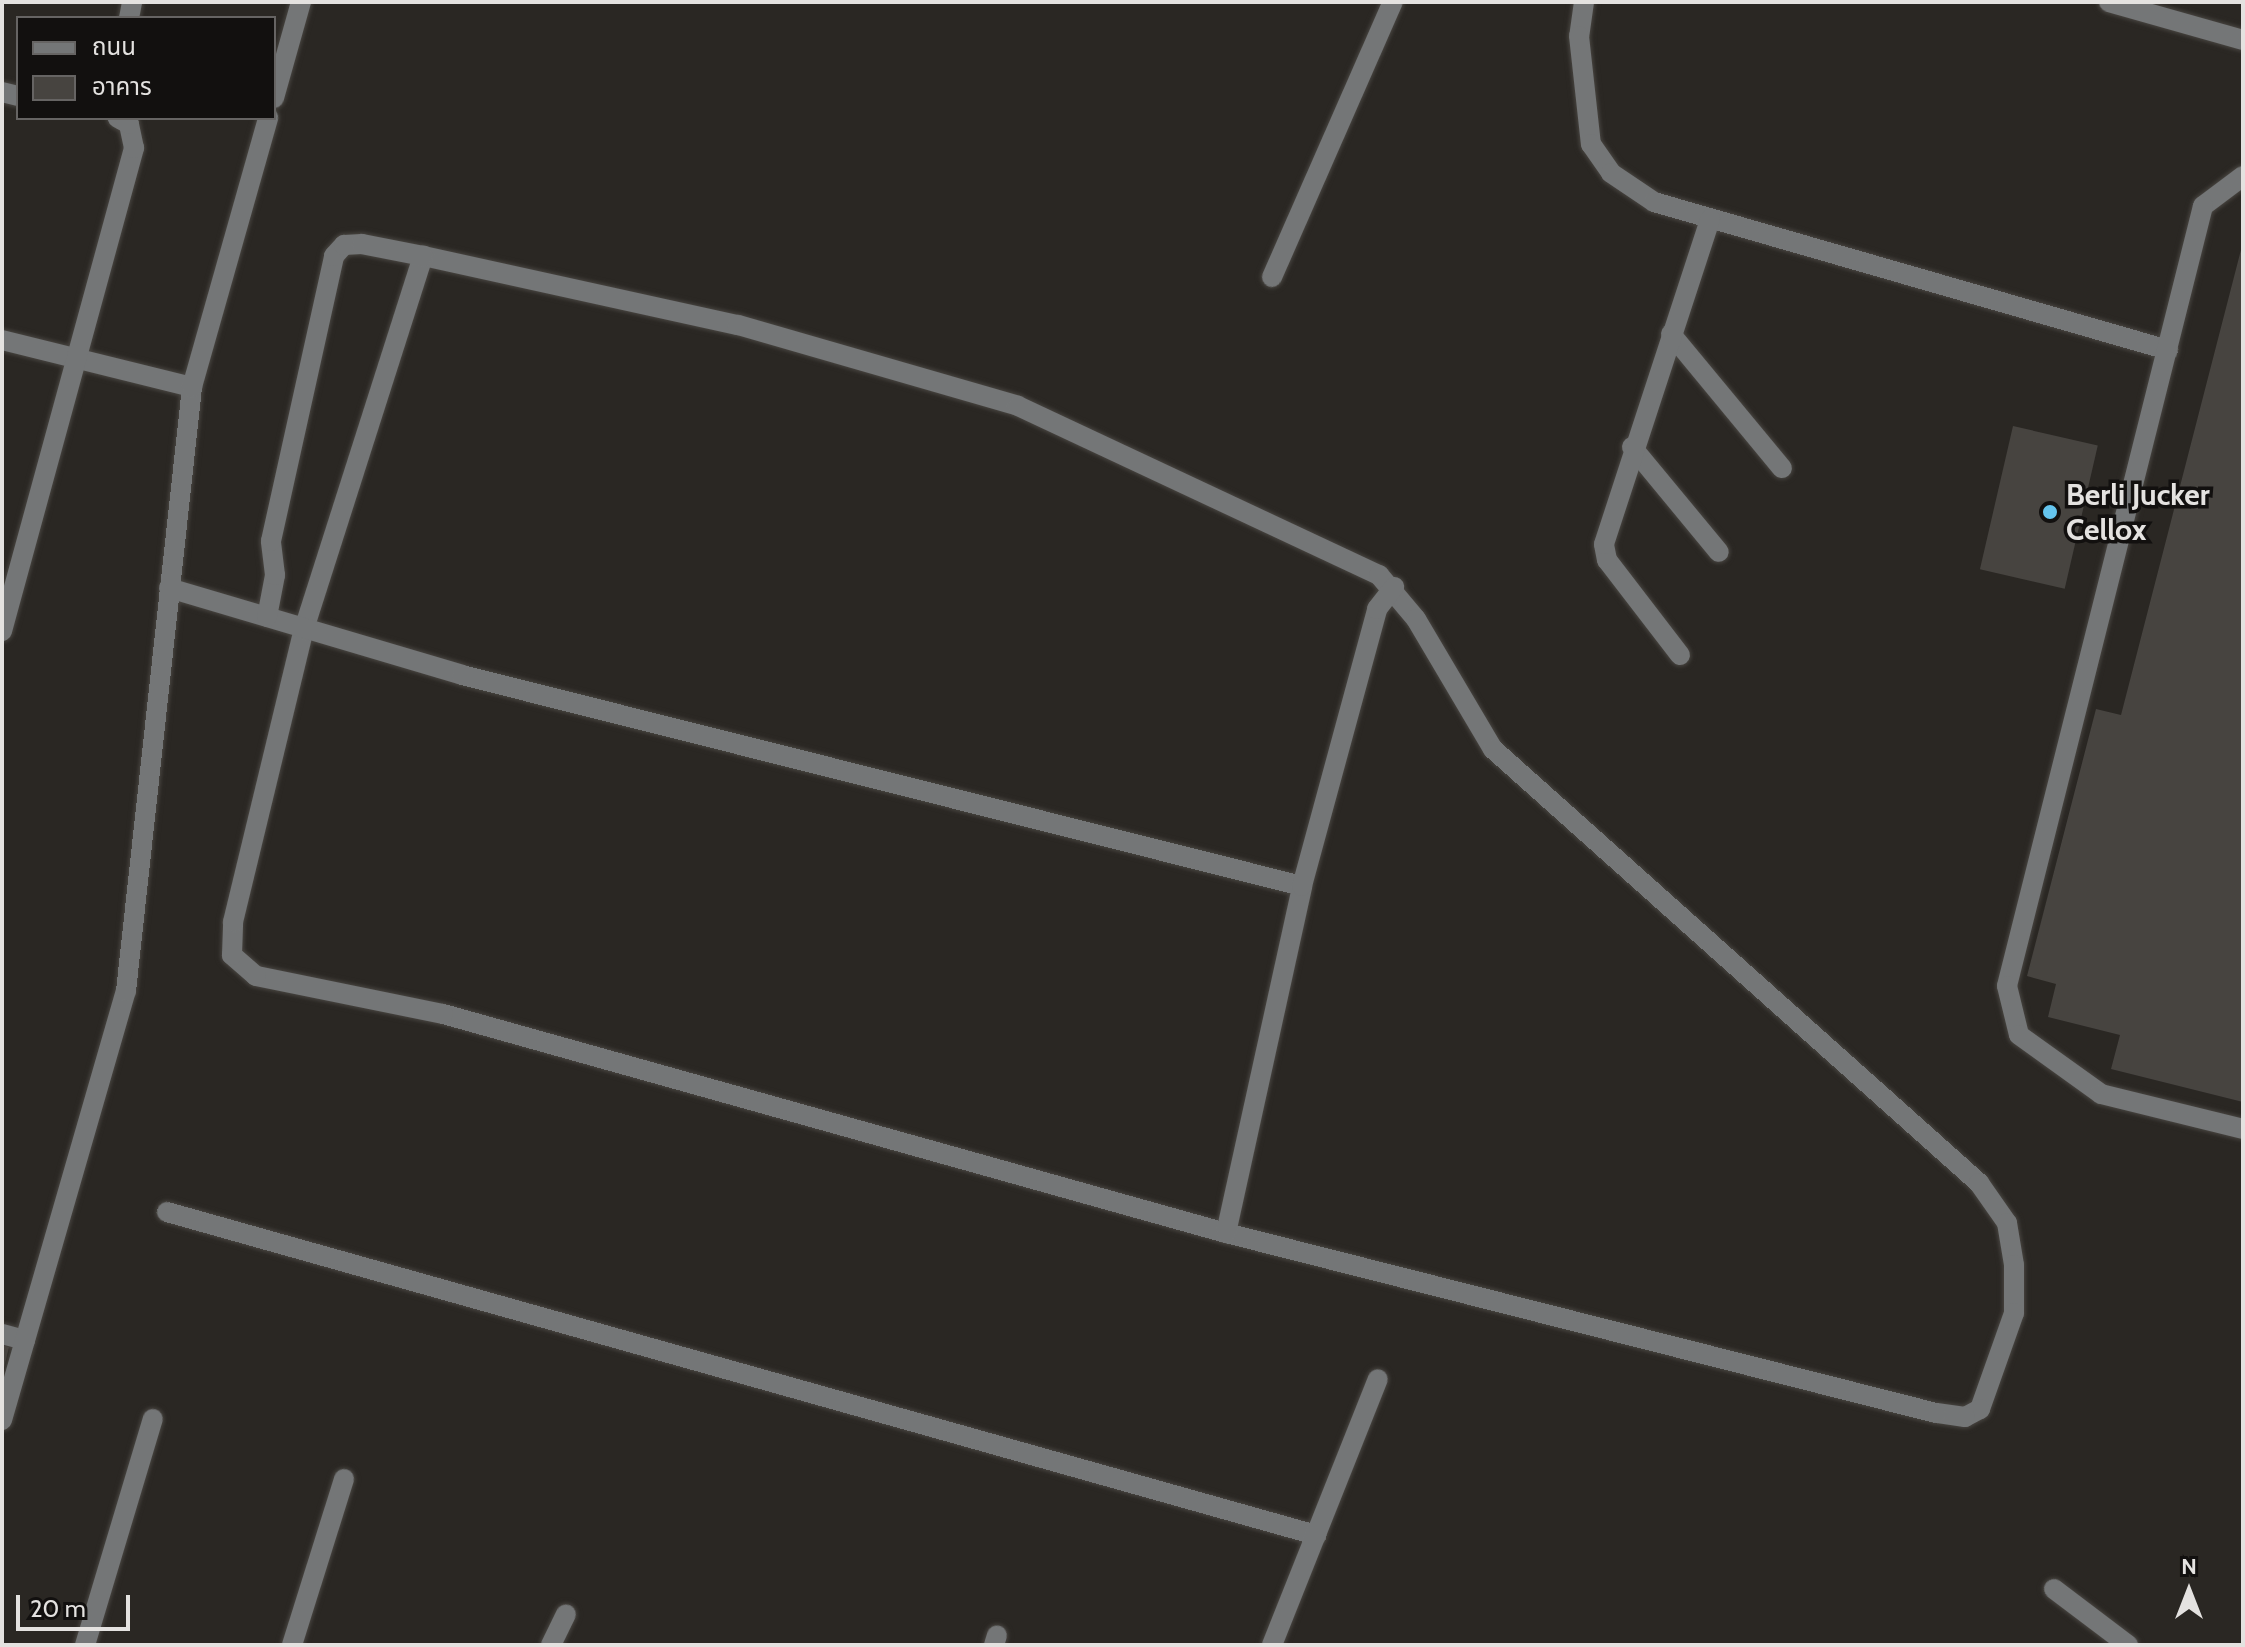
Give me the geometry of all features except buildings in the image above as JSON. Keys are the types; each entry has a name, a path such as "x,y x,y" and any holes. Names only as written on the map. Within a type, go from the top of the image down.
{"street":[{"path":"276,91 301,2"},
{"path":"1272,277 1393,2"},
{"path":"1584,2 1579,36 1591,144 1611,173 1654,202 2168,350"},
{"path":"2109,2 2243,40"},
{"path":"2,631 73,355 134,148 129,124 122,120"},
{"path":"2,1420 126,991 192,387 267,120"},
{"path":"2243,176 2203,206 2007,986 2010,1018 2019,1035 2101,1094 2243,1129"},
{"path":"1680,655 1607,560 1604,544 1632,447 1710,219"},
{"path":"267,617 275,575 271,541 334,256 344,245 362,244 423,256 738,325 1018,406 1394,587 1493,749 1979,1183 2007,1223 2014,1313 1980,1409 1965,1417 1226,1233 443,1014 256,976 232,955 233,922 304,629 423,256"},
{"path":"1671,334 1782,468"},
{"path":"2,340 73,355 192,387"},
{"path":"1632,447 1719,552"},
{"path":"1226,1233 1302,886 1377,609 1394,587"},
{"path":"169,588 304,629 1302,886"},
{"path":"167,1212 1316,1535"},
{"path":"2,1334 25,1340"},
{"path":"1272,1645 1378,1379"},
{"path":"85,1645 153,1419"},
{"path":"292,1645 344,1479"},
{"path":"2054,1589 2128,1645"},
{"path":"551,1645 566,1614"}],"place":[{"name":"Berli Jucker Cellox","path":"2050,512"}]}
